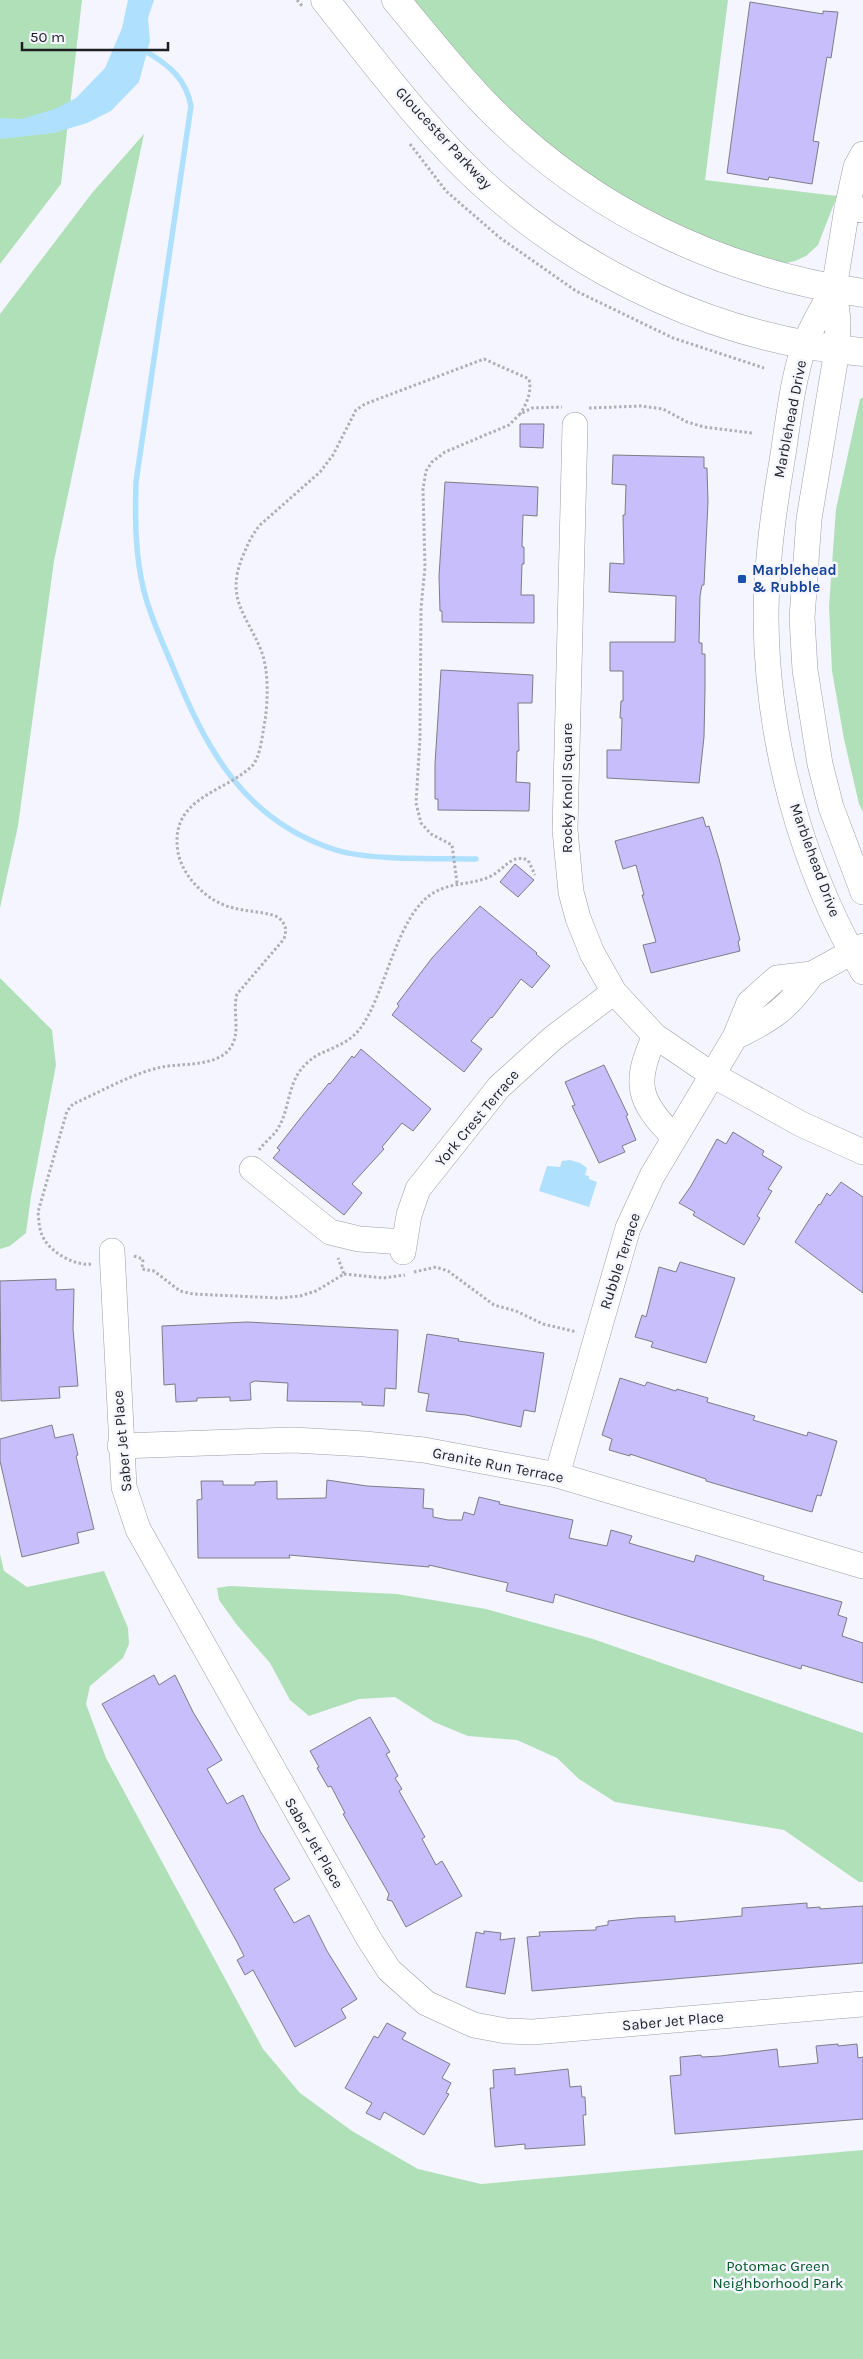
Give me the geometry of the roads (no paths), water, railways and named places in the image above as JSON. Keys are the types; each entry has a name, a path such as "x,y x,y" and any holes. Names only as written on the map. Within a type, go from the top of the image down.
{"main road":[{"name":"Gloucester Parkway","path":"325,0 410,104 480,181 562,245 604,271 659,298 712,320 804,346 850,351"},
{"path":"396,0 453,70 488,108 570,179 616,209 669,237 731,263 786,279 863,293"}],"street":[{"path":"863,154 856,167 855,209 834,289 838,320 850,351 809,519 804,569 803,627 806,680 820,764 831,807 863,892"},
{"name":"Marblehead Drive","path":"834,289 816,319 804,346 796,375 773,514 768,566 766,619 769,674 782,760 796,818 831,908 859,957"},
{"name":"Rocky Knoll Square","path":"574,413 565,830 571,892 584,934 614,992 655,1036 711,1074 801,1124 863,1152"},
{"name":"Rubble Terrace","path":"557,1475 628,1228 652,1176 711,1074 735,1037 749,1003 777,978 812,974 859,957"},
{"name":"York Crest Terrace","path":"252,1169 330,1232 404,1247 409,1215 418,1189 499,1087 541,1049 614,992"},
{"path":"655,1036 645,1057 641,1088 650,1110 674,1137"},
{"name":"Saber Jet Place","path":"112,1255 120,1446 124,1487 138,1529 369,1939 389,1970 426,2003 474,2025 506,2031 533,2032 863,2004"},
{"name":"Granite Run Terrace","path":"120,1446 293,1440 424,1450 557,1475 863,1566"}],"water":[{"path":"128,0 154,0 148,18 150,41 139,82 111,111 87,123 54,133 0,139 0,118 21,119 55,109 76,98 105,68 122,28"},
{"path":"570,1160 580,1163 587,1168 585,1175 597,1182 589,1207 539,1191 547,1166 560,1167 562,1161"}],"waterway":[{"path":"147,52 176,74 185,88 191,106 136,482 137,551 141,578 156,628 185,696 215,753 232,778 253,801 276,821 304,837 351,854 424,859 476,859"}],"place":[{"name":"Marblehead & Rubble","path":"742,579"}],"park label":[{"name":"Potomac Green Neighborhood Park","path":"778,2274"}]}
